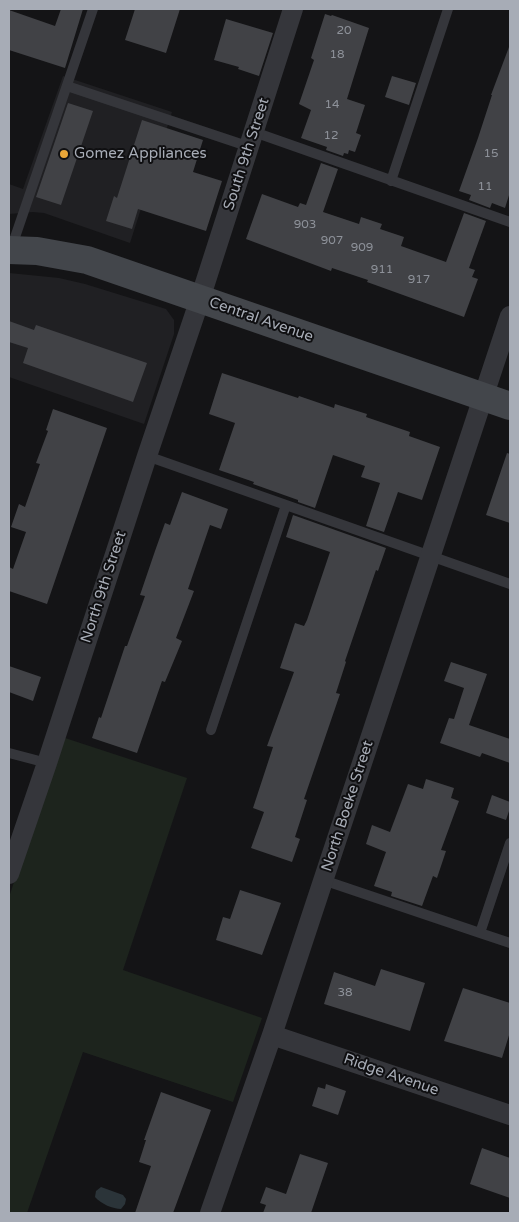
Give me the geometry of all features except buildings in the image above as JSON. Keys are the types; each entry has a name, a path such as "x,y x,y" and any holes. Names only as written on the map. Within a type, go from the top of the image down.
{"main road":[{"name":"Central Avenue","path":"10,250 37,251 87,260 510,406"}],"street":[{"name":"South 9th Street","path":"200,299 252,140 289,10"},
{"name":"North 9th Street","path":"9,872 47,763 200,299"},
{"name":"North Boeke Street","path":"210,1213 272,1035 510,316"},
{"name":"Ridge Avenue","path":"272,1035 510,1115"}],"lane":[{"path":"10,250 92,9"},
{"path":"391,181 448,9"},
{"path":"67,86 391,181 510,222"},
{"path":"147,456 510,584"},
{"path":"211,730 286,505"},
{"path":"9,753 47,763"},
{"path":"480,933 510,843"},
{"path":"323,880 510,943"}],"shaded area":[{"path":"63,76 172,112 130,243 44,213 9,214 9,184 23,189"},
{"path":"9,273 59,278 166,309 174,320 174,334 144,424 9,377"},
{"path":"62,737 187,778 123,970 262,1018 233,1102 83,1052 27,1213 9,1213 9,897"},
{"path":"101,1187 123,1195 126,1199 121,1209 107,1206 95,1197 96,1191"}],"place":[{"name":"Gomez Appliances","path":"64,154"}]}
